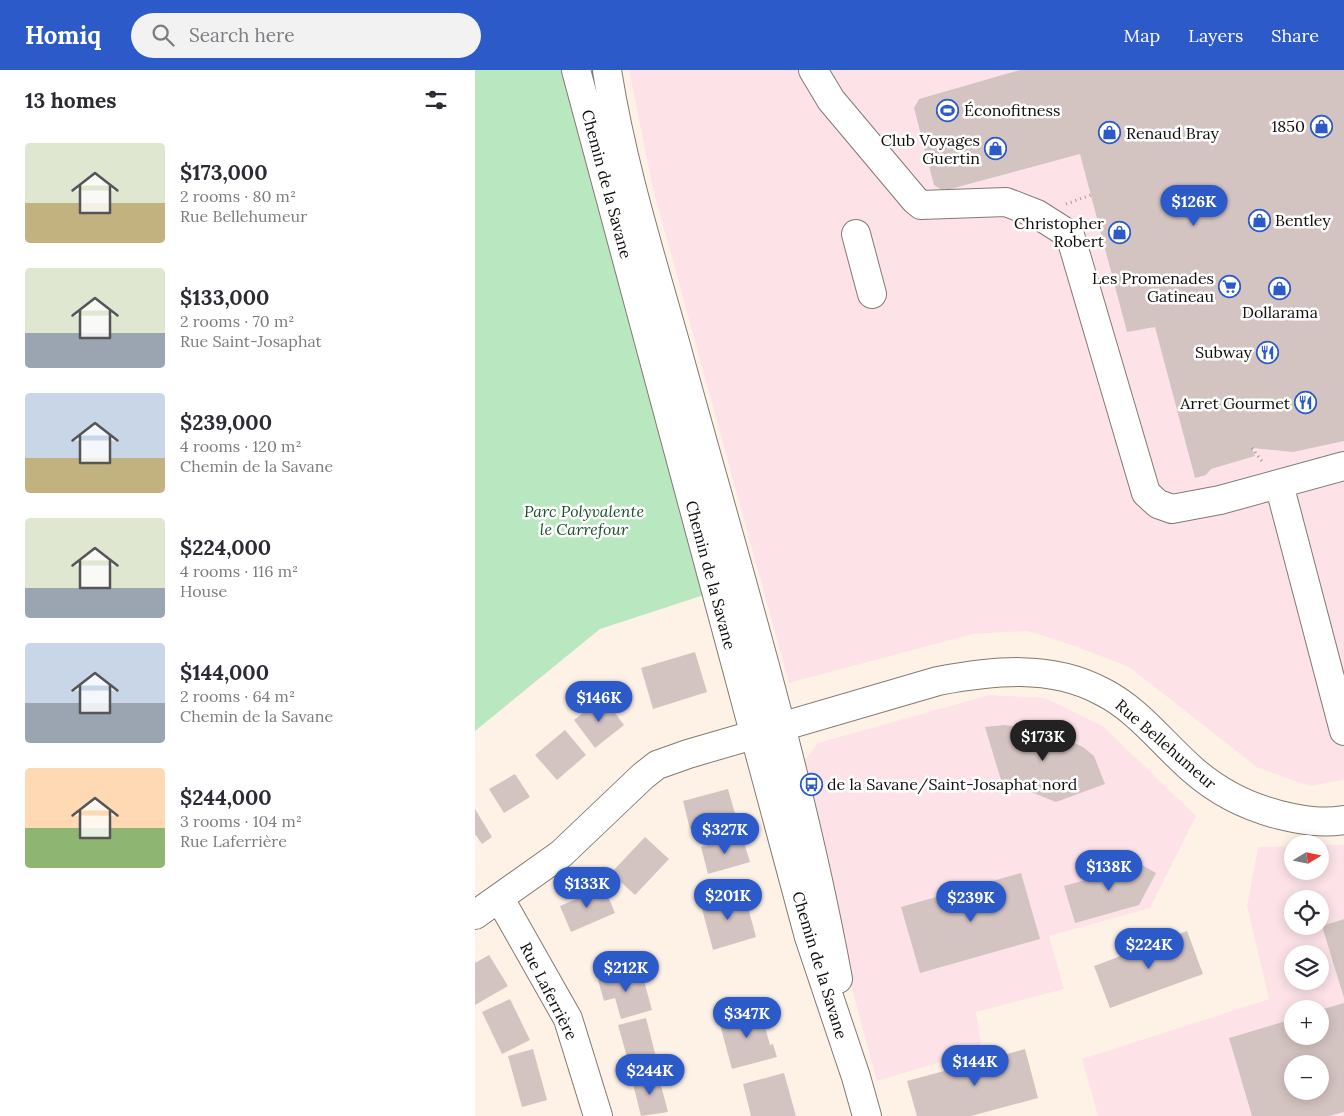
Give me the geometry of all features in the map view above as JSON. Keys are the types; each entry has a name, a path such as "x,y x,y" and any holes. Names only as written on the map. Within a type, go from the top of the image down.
{"street":[{"name":"Chemin de la Savane","path":"576,70 809,937 856,1077 867,1116"},
{"name":"Chemin de la Savane","path":"607,70 640,216 780,727 827,918 856,1077"},
{"path":"813,70 831,100 921,205 1007,202 1037,214 1070,234 1147,493 1158,504 1172,509 1219,500 1344,466"},
{"path":"856,234 872,294"},
{"path":"1279,484 1344,731"},
{"name":"Rue Bellehumeur","path":"475,915 561,854 657,765 687,754 944,680 980,673 1017,670 1045,674 1073,680 1101,691 1129,709 1194,771 1238,801 1262,811 1291,818 1314,822 1344,820"},
{"name":"Rue Laferrière","path":"500,899 567,1019 598,1116"}],"path":[{"path":"1063,205 1091,195"}],"shaded area":[{"name":"Les Promenades Gatineau","path":"629,70 1344,70 1344,780 1310,786 1258,768 1129,667 1028,631 973,634 789,683 653,189"},
{"path":"989,695 1045,698 1103,726 1196,816 1150,908 1049,936 1064,989 976,1012 982,1050 877,1081 831,912 801,765 818,743"},
{"path":"1329,845 1344,845 1344,1116 1098,1116 1082,1059 1269,999 1247,906 1258,847 1284,846 1284,880 1329,880"}],"green space":[{"name":"Parc Polyvalente le Carrefour","path":"475,70 576,70 716,591 600,629 475,731"}],"building":[{"name":"Les Promenades Gatineau","path":"1020,70 1344,70 1344,441 1293,452 1252,448 1255,456 1211,469 1206,475 1195,478 1155,327 1127,332 1080,154 943,191 934,185 914,108 919,99"},
{"path":"695,652 707,692 653,709 641,668"},
{"path":"603,697 624,725 595,748 574,720"},
{"path":"1004,725 1044,729 1083,747 1094,756 1105,784 1056,802 1001,780 985,727"},
{"path":"565,730 586,755 557,780 535,755"},
{"path":"515,774 530,797 504,813 489,789"},
{"path":"728,789 736,817 690,829 683,801"},
{"path":"475,809 492,837 482,844 475,834"},
{"path":"742,836 750,862 708,874 701,847"},
{"path":"645,837 669,859 635,895 611,873"},
{"path":"1129,858 1156,873 1139,905 1075,923 1064,886 1121,870"},
{"path":"1021,873 1040,939 920,973 901,907"},
{"path":"604,887 615,913 571,932 560,906"},
{"path":"744,893 756,937 713,950 701,905"},
{"path":"1344,919 1344,998 1325,935 1329,935 1329,924"},
{"path":"1187,931 1203,974 1110,1008 1094,966"},
{"path":"489,955 508,986 475,1005 475,963"},
{"path":"636,969 640,982 644,981 652,1010 621,1019 615,998 604,1001 598,980"},
{"path":"510,999 530,1040 502,1054 482,1012"},
{"path":"1344,1003 1344,1112 1329,1116 1252,1116 1229,1038 1284,1022 1284,1045 1329,1045 1329,1007"},
{"path":"765,1009 768,1022 764,1023 770,1045 773,1044 777,1057 732,1069 719,1021"},
{"path":"646,1018 656,1057 629,1064 618,1025"},
{"path":"533,1049 547,1100 522,1107 508,1056"},
{"path":"1025,1049 1038,1098 971,1116 917,1116 907,1081"},
{"path":"784,1073 796,1116 751,1116 743,1084"},
{"path":"658,1074 668,1112 641,1116 632,1080"}],"place":[{"name":"Éconofitness","path":"948,110"},
{"name":"1850","path":"1321,126"},
{"name":"Renaud Bray","path":"1110,133"},
{"name":"Club Voyages Guertin","path":"996,149"},
{"name":"Bentley","path":"1259,220"},
{"name":"Christopher Robert","path":"1120,232"},
{"name":"Les Promenades Gatineau","path":"1230,287"},
{"name":"Dollarama","path":"1280,288"},
{"name":"Subway","path":"1268,352"},
{"name":"Arret Gourmet","path":"1306,403"},
{"name":"de la Savane/Saint-Josaphat nord","path":"811,784"}]}
